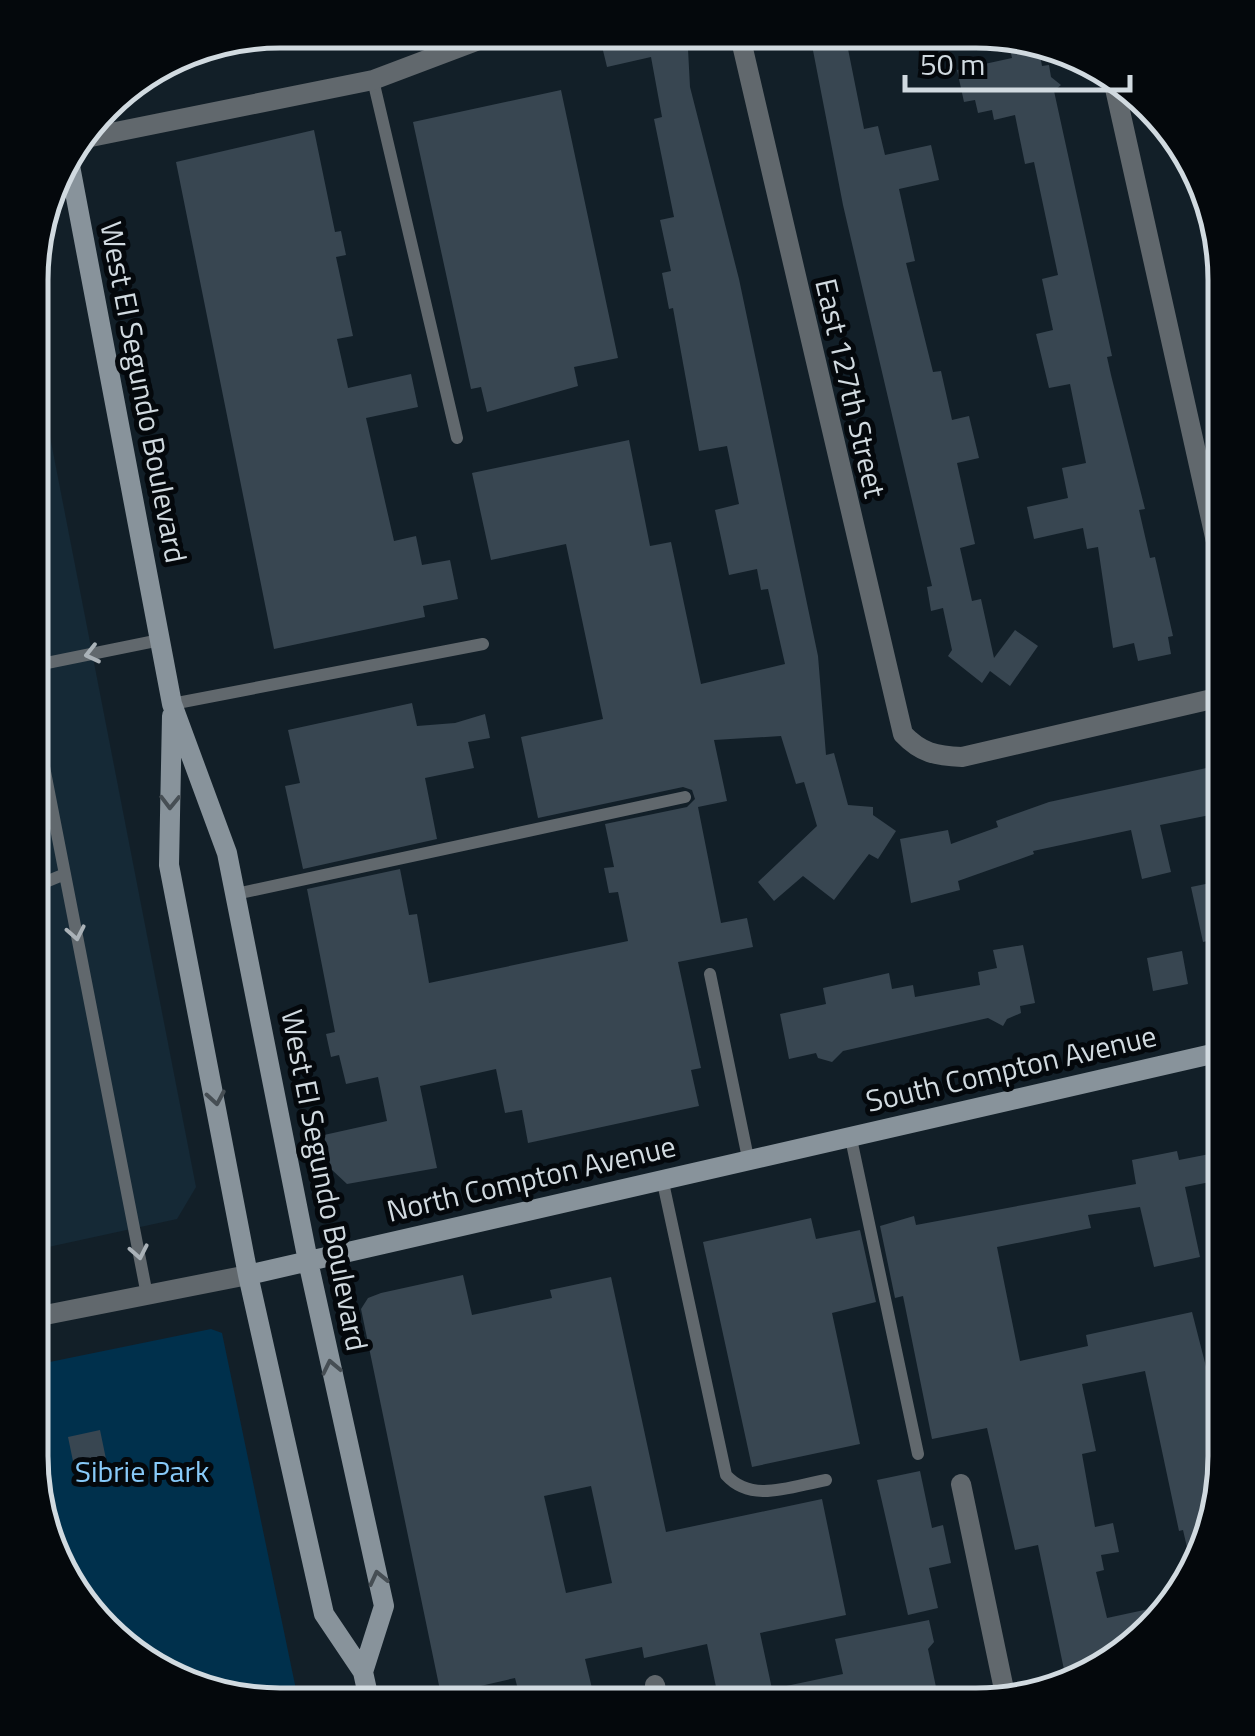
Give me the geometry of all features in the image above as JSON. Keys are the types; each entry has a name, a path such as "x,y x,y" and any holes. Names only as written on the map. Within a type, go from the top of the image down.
{"main road":[{"name":"West El Segundo Boulevard","path":"72,176 172,704 227,853 308,1262 384,1606 363,1672"},
{"name":"West El Segundo Boulevard","path":"172,704 169,865 248,1274 324,1614 363,1672 366,1688"},
{"name":"South Compton Avenue","path":"811,1143 1207,1055"},
{"name":"North Compton Avenue","path":"248,1274 811,1143"}],"street":[{"path":"97,136 373,80 457,48"},
{"name":"East 127th Street","path":"743,48 903,734 916,748 935,756 962,757 1006,750 1208,700"},
{"path":"1117,97 1208,505"},
{"name":"North Compton Avenue","path":"48,1314 248,1274"},
{"path":"961,1484 1003,1686"}],"lane":[{"path":"373,80 457,438"},
{"path":"48,666 160,640"},
{"path":"172,704 483,644"},
{"path":"48,788 147,1295"},
{"path":"236,894 686,797"},
{"path":"48,881 65,874"},
{"path":"710,974 748,1158"},
{"path":"850,1134 918,1454"},
{"path":"662,1178 726,1476 738,1489 755,1493 826,1480"}],"shaded area":[{"path":"48,426 196,1187 177,1219 48,1247"}],"green space":[{"name":"Sibrie Park","path":"211,1329 222,1333 296,1688 249,1687 177,1665 127,1631 105,1609 71,1559 52,1502 48,1362"}],"building":[{"path":"602,48 690,48 690,87 739,279 818,656 826,755 834,753 848,805 873,807 873,815 896,831 878,859 869,854 834,900 803,876 774,901 758,882 817,826 804,782 796,784 781,736 714,740 727,801 698,807 721,923 747,918 753,947 678,962 701,1068 691,1070 699,1106 528,1143 522,1110 505,1113 496,1069 420,1086 437,1168 347,1184 331,1169 324,1135 387,1121 378,1077 346,1084 339,1055 331,1057 326,1034 335,1032 307,889 400,869 409,915 417,914 429,983 628,941 618,892 609,893 604,868 614,867 605,824 687,807 695,799 692,790 683,787 538,818 521,737 603,719 566,544 491,560 472,473 629,440 650,546 671,542 701,684 785,664 768,589 761,590 757,569 729,575 715,510 739,504 727,446 699,451 673,308 669,309 662,273 671,271 660,220 674,217 654,119 662,117 651,57 607,67"},
{"path":"813,48 848,48 864,129 878,126 885,155 931,145 939,180 899,189 915,261 906,263 933,372 941,371 952,420 969,416 979,458 957,463 975,544 960,548 972,601 981,599 994,658 1015,630 1038,646 1010,686 990,671 982,683 948,656 952,650 943,608 931,611 927,587 932,586 843,205"},
{"path":"1010,50 1040,57 1042,66 1049,65 1051,77 1061,85 1054,91 1112,356 1107,357 1145,509 1139,510 1150,558 1155,557 1173,636 1168,637 1171,654 1138,661 1134,643 1113,648 1098,547 1087,549 1083,528 1034,539 1027,507 1068,498 1062,468 1086,463 1070,384 1049,388 1036,334 1053,330 1042,279 1058,275 1034,162 1025,164 1015,115 994,120 992,110 978,113 975,100 964,102 957,70 1012,58"},
{"path":"561,90 618,358 574,367 578,386 487,412 481,387 471,389 413,122"},
{"path":"314,130 335,232 341,231 346,255 336,257 353,336 337,339 348,388 411,374 418,407 366,418 394,541 416,536 422,565 450,560 458,599 423,606 425,617 274,649 176,162"},
{"path":"412,703 417,726 455,723 485,714 490,738 468,742 474,768 425,778 437,839 303,869 285,786 300,783 288,730"},
{"path":"1208,768 1208,815 1160,825 1171,872 1142,879 1131,830 1033,851 1034,854 958,881 960,890 911,903 900,839 948,830 951,844 998,827 996,821 1049,802"},
{"path":"1207,884 1207,941 1203,942 1191,887"},
{"path":"1023,945 1035,1003 1020,1006 1021,1013 1007,1019 1003,1026 988,1018 843,1051 832,1062 818,1058 816,1053 789,1059 780,1014 826,1004 823,988 889,973 892,989 913,985 915,997 980,985 978,972 997,968 993,950"},
{"path":"1182,951 1188,984 1153,991 1147,958"},
{"path":"1177,1151 1179,1160 1207,1154 1207,1183 1185,1187 1200,1257 1154,1267 1140,1207 1088,1215 1091,1228 997,1247 1020,1361 1088,1346 1086,1335 1192,1312 1207,1371 1207,1472 1203,1502 1188,1550 1183,1530 1179,1531 1145,1371 1082,1384 1096,1451 1082,1454 1095,1527 1113,1523 1119,1552 1101,1555 1104,1570 1096,1572 1107,1618 1150,1609 1104,1649 1064,1670 1038,1545 1015,1550 987,1428 932,1439 903,1296 895,1298 880,1226 914,1216 916,1225 1136,1184 1132,1160"},
{"path":"811,1218 816,1239 860,1230 876,1302 832,1313 860,1444 752,1467 703,1242"},
{"path":"463,1275 472,1315 552,1298 550,1290 611,1277 666,1532 822,1499 846,1615 760,1633 772,1688 716,1687 707,1644 644,1658 642,1647 585,1659 592,1688 518,1688 515,1678 471,1688 440,1688 361,1309 368,1298","holes":["591,1486 612,1583 566,1593 544,1496"]},
{"path":"100,1430 106,1459 74,1466 68,1437"},
{"path":"920,1471 932,1528 943,1525 951,1563 929,1568 938,1608 908,1615 877,1480"},
{"path":"929,1620 934,1642 928,1649 936,1688 777,1688 843,1674 835,1639"}]}
